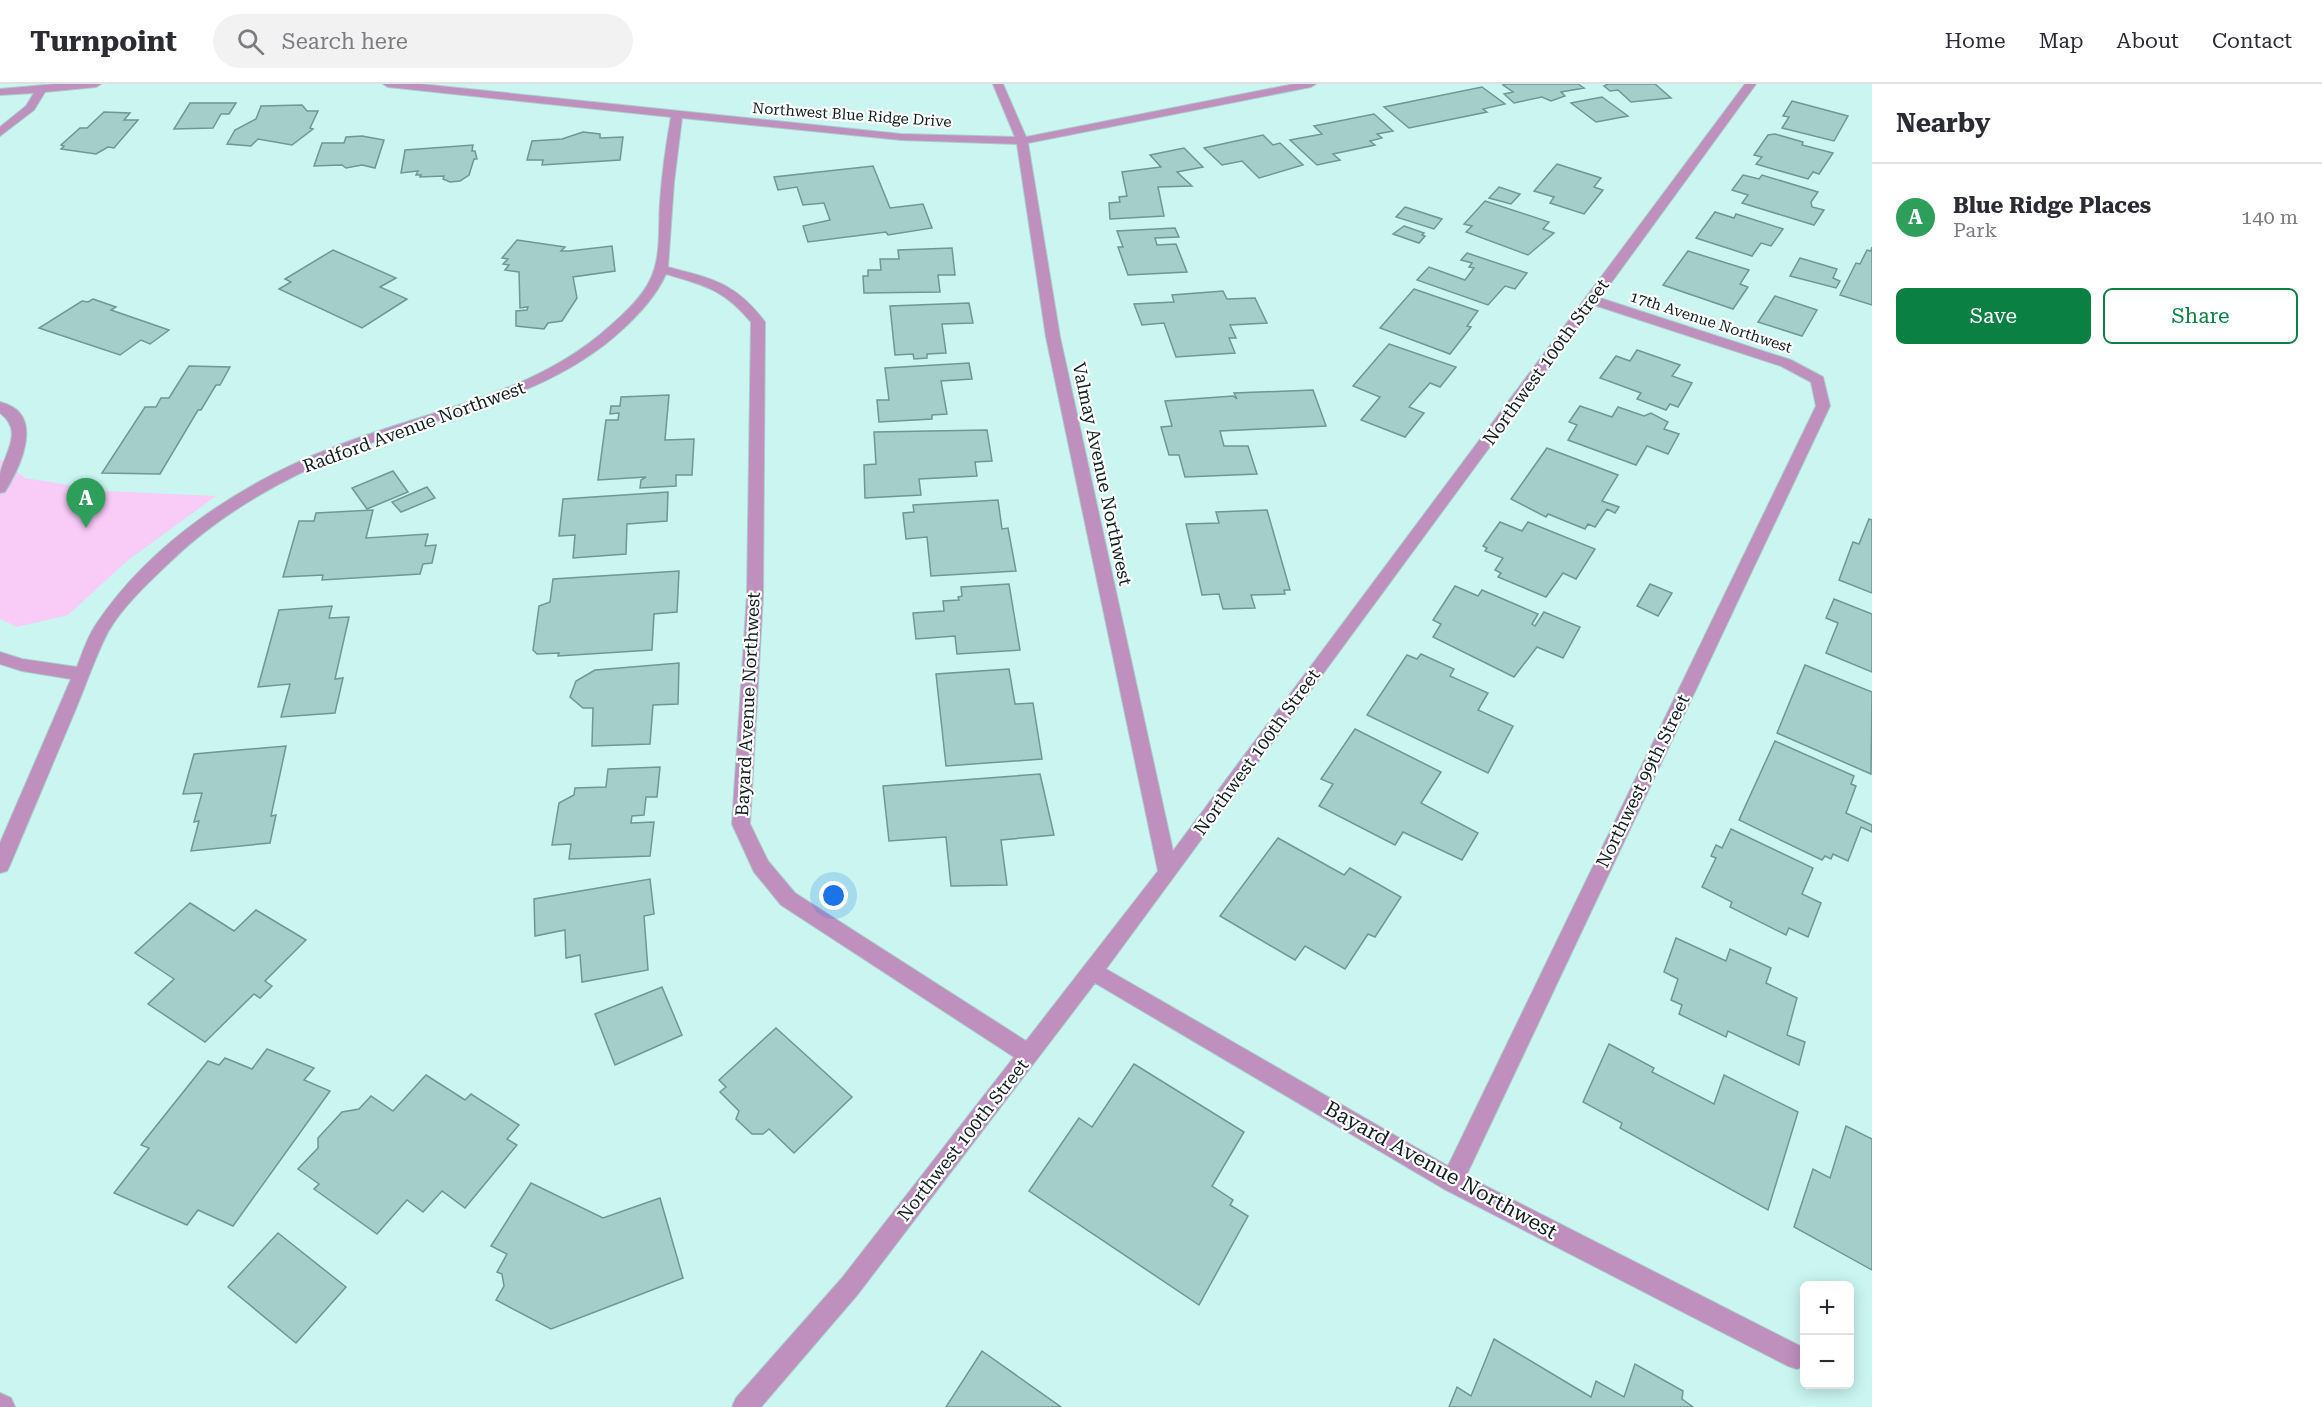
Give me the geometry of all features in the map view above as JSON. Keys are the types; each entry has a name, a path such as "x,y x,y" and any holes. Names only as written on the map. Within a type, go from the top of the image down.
{"street":[{"path":"0,92 96,84"},
{"name":"Northwest Blue Ridge Drive","path":"388,84 676,116 901,136 1022,141 1311,84"},
{"name":"Valmay Avenue Northwest","path":"998,84 1022,141 1053,337 1168,873"},
{"name":"Northwest 100th Street","path":"745,1407 850,1286 1168,873 1750,84"},
{"path":"0,133 30,108 42,88"},
{"name":"Radford Avenue Northwest","path":"0,865 101,630 123,599 156,566 234,505 277,479 342,449 476,406 525,388 559,372 586,355 621,325 642,302 661,269 667,186 676,116"},
{"name":"Bayard Avenue Northwest","path":"661,269 714,284 738,298 758,322 755,595 741,824 761,866 788,899 1029,1055"},
{"name":"17th Avenue Northwest","path":"1591,300 1786,363 1818,380"},
{"name":"Northwest 99th Street","path":"1452,1181 1823,406 1818,380"},
{"path":"0,406 19,422 20,433 11,467 0,488"},
{"path":"0,658 22,665 81,674"},
{"name":"Bayard Avenue Northwest","path":"1092,971 1452,1181 1797,1357"}],"shaded area":[{"path":"0,459 25,478 105,491 216,496 128,560 68,615 17,627 0,619"}],"building":[{"path":"1507,84 1578,84 1584,88 1561,92 1565,96 1551,101 1542,97 1514,103 1504,94 1513,92 1503,85"},
{"path":"1608,84 1655,84 1671,98 1631,102 1618,90 1610,91 1604,86"},
{"path":"1482,87 1505,104 1483,109 1487,112 1409,128 1384,107"},
{"path":"1602,97 1628,116 1596,122 1571,103"},
{"path":"1792,101 1848,116 1834,141 1782,128 1789,117 1783,116"},
{"path":"190,103 236,103 229,114 221,114 213,128 174,129"},
{"path":"302,105 307,111 318,111 310,128 313,129 292,145 258,139 251,146 227,144 235,130 256,119 261,106"},
{"path":"104,112 130,113 124,120 138,120 114,148 108,147 96,154 61,149 64,146 61,145 80,128 87,128"},
{"path":"1374,114 1393,131 1377,134 1382,138 1370,141 1375,145 1333,154 1340,160 1317,165 1290,140 1322,134 1314,126"},
{"path":"583,132 600,134 600,138 623,137 620,160 542,165 543,160 527,160 532,141 562,139"},
{"path":"1775,134 1803,142 1802,145 1833,153 1819,174 1813,172 1808,179 1756,164 1762,157 1754,155 1768,135"},
{"path":"1263,135 1273,145 1280,143 1303,165 1259,178 1242,161 1222,165 1204,148"},
{"path":"362,136 384,140 375,168 362,165 346,168 342,165 314,166 322,143 344,143 346,137"},
{"path":"473,145 472,151 475,151 477,159 474,159 469,175 460,181 450,182 443,179 444,176 420,177 421,175 416,175 418,171 401,173 405,150"},
{"path":"1184,148 1203,167 1177,172 1192,186 1158,187 1164,216 1110,219 1109,203 1120,202 1119,197 1127,196 1122,172 1161,167 1150,155"},
{"path":"1557,164 1601,178 1594,187 1603,190 1584,214 1550,203 1554,197 1534,191"},
{"path":"873,166 890,208 923,204 932,228 888,235 886,232 808,242 803,226 830,220 824,203 803,205 797,187 778,190 774,177"},
{"path":"1743,175 1759,179 1762,175 1818,192 1811,202 1812,207 1824,210 1814,225 1742,203 1748,195 1732,190"},
{"path":"1499,187 1520,194 1511,204 1489,198"},
{"path":"1485,201 1549,222 1543,229 1554,233 1528,255 1466,232 1472,226 1464,224"},
{"path":"1405,207 1442,219 1434,229 1396,217"},
{"path":"1715,212 1734,218 1736,214 1783,229 1771,246 1761,243 1752,256 1696,238"},
{"path":"1404,226 1424,233 1422,235 1425,236 1419,243 1393,234"},
{"path":"1175,228 1179,237 1155,238 1157,245 1176,244 1187,272 1128,275 1118,247 1123,247 1117,231"},
{"path":"517,240 565,247 561,251 612,246 615,271 573,277 577,298 562,321 548,323 544,329 516,326 516,311 527,310 528,307 520,308 519,272 505,270 509,265 503,264 508,259 502,258"},
{"path":"1872,247 1872,305 1840,295 1856,263 1860,264 1867,250 1871,251"},
{"path":"952,248 955,275 938,275 940,292 864,293 863,276 868,276 868,270 881,270 880,259 899,259 898,250"},
{"path":"333,250 396,278 380,287 407,299 362,328 279,289 291,282 285,279"},
{"path":"1688,251 1749,270 1740,284 1748,287 1733,309 1663,285"},
{"path":"1467,253 1527,273 1515,289 1505,286 1488,305 1417,280 1429,267 1465,280 1474,268 1469,267 1472,263 1461,260"},
{"path":"1800,258 1837,269 1833,278 1840,281 1836,288 1790,276"},
{"path":"1414,289 1478,311 1467,326 1471,327 1450,354 1380,328"},
{"path":"1223,291 1227,299 1255,298 1267,323 1230,325 1236,338 1229,338 1235,353 1176,357 1164,323 1142,325 1134,304 1174,302 1172,295"},
{"path":"1775,296 1817,310 1802,336 1758,322"},
{"path":"93,299 116,307 111,310 169,330 150,344 141,340 120,355 39,328 82,301 88,302"},
{"path":"969,303 973,323 942,324 946,353 927,354 927,358 914,359 913,354 895,355 890,306"},
{"path":"1389,344 1456,367 1440,387 1430,383 1409,407 1424,413 1405,437 1361,420 1380,397 1353,386"},
{"path":"1637,350 1680,365 1672,376 1692,383 1678,407 1670,404 1666,410 1637,399 1641,393 1600,378 1616,356 1630,361"},
{"path":"969,363 972,379 941,381 947,414 932,415 932,419 879,422 877,400 889,400 885,368"},
{"path":"189,366 230,367 220,385 216,385 201,410 198,410 160,474 102,473 145,407 156,407 161,398 169,398"},
{"path":"1313,390 1326,426 1220,431 1224,446 1248,446 1257,474 1185,477 1179,455 1169,455 1161,427 1172,426 1165,401 1233,396 1237,399 1234,393"},
{"path":"669,395 665,440 694,439 692,475 676,475 676,486 640,488 641,480 646,477 598,480 606,420 618,420 619,413 610,414 611,406 620,406 621,397"},
{"path":"1580,406 1612,417 1618,407 1644,416 1651,413 1668,422 1664,429 1679,434 1668,454 1647,446 1636,465 1568,440 1577,425 1569,422"},
{"path":"987,430 992,461 975,462 977,476 919,479 921,495 865,498 864,465 876,464 874,432"},
{"path":"1547,448 1618,475 1602,501 1619,507 1615,513 1607,509 1595,527 1588,524 1585,529 1548,514 1546,517 1511,499"},
{"path":"393,471 408,492 367,509 352,488"},
{"path":"427,487 435,498 401,512 392,502"},
{"path":"668,492 667,521 627,524 626,554 573,558 575,535 559,536 563,499"},
{"path":"998,500 1002,529 1008,528 1016,571 931,576 927,537 906,539 903,513 914,512 913,505"},
{"path":"373,510 366,538 428,534 425,546 436,545 432,563 423,564 420,574 322,580 323,575 283,577 299,521 314,521 316,513"},
{"path":"1267,510 1290,590 1284,590 1285,594 1251,595 1255,608 1223,609 1219,594 1202,595 1186,524 1219,523 1216,512"},
{"path":"1869,519 1872,520 1872,593 1839,580 1853,542 1859,544"},
{"path":"1500,522 1522,531 1528,522 1595,549 1576,579 1563,573 1546,597 1498,577 1501,573 1495,570 1503,558 1485,551 1487,548 1483,546"},
{"path":"679,571 677,612 654,614 652,650 558,656 559,653 537,654 533,650 539,606 550,602 553,579"},
{"path":"1009,584 1020,650 957,654 955,636 916,639 913,613 944,611 943,601 959,600 958,597 962,596 961,587"},
{"path":"1650,584 1672,593 1658,616 1637,606"},
{"path":"1455,586 1478,596 1482,590 1538,614 1532,624 1535,626 1544,612 1580,627 1563,658 1537,647 1514,677 1433,637 1441,624 1433,620"},
{"path":"1834,599 1872,614 1872,672 1826,653 1838,623 1826,618"},
{"path":"332,606 329,618 349,617 335,679 343,678 335,713 281,717 290,684 258,687 279,610"},
{"path":"1421,654 1454,669 1450,676 1488,693 1478,710 1513,726 1488,773 1367,715 1407,655 1417,659"},
{"path":"679,663 678,704 653,705 650,744 592,746 593,708 583,708 570,697 576,681 595,670"},
{"path":"1805,665 1872,692 1871,774 1777,733"},
{"path":"1009,669 1015,704 1033,703 1042,759 946,766 936,674"},
{"path":"1355,729 1441,772 1421,803 1478,833 1462,860 1403,832 1395,845 1319,806 1333,784 1321,779"},
{"path":"1775,741 1854,776 1851,784 1856,786 1846,813 1872,825 1872,832 1861,827 1848,861 1833,854 1831,859 1825,856 1822,860 1739,820"},
{"path":"286,746 271,816 276,815 270,843 191,851 199,821 194,822 202,793 183,794 194,754"},
{"path":"660,767 657,797 646,797 644,815 632,816 631,823 654,822 650,856 569,859 571,844 552,845 559,803 574,795 575,788 606,787 608,769"},
{"path":"1040,774 1054,835 1001,840 1007,885 951,886 946,837 889,841 883,786"},
{"path":"1731,829 1813,868 1802,894 1821,903 1808,937 1789,928 1786,935 1730,907 1732,902 1702,887 1716,858 1711,856 1716,845 1722,848"},
{"path":"1278,838 1344,875 1350,868 1401,897 1375,937 1368,934 1345,969 1305,946 1295,960 1220,916"},
{"path":"650,879 654,914 644,916 648,970 582,982 580,955 566,958 565,930 535,936 534,899"},
{"path":"190,903 234,931 256,910 306,940 265,981 272,986 260,998 254,994 205,1042 148,1004 174,979 135,953"},
{"path":"1676,938 1726,961 1730,949 1771,968 1766,983 1797,998 1787,1035 1805,1042 1799,1065 1728,1031 1726,1037 1679,1014 1682,1005 1671,1000 1678,979 1664,972"},
{"path":"662,987 682,1035 615,1065 595,1014"},
{"path":"776,1028 852,1097 794,1153 769,1129 763,1134 752,1134 736,1119 739,1111 720,1092 726,1087 719,1080"},
{"path":"1609,1044 1654,1068 1652,1072 1714,1104 1724,1075 1798,1112 1768,1210 1620,1128 1622,1123 1583,1102"},
{"path":"267,1049 314,1068 304,1080 330,1091 233,1226 198,1210 187,1225 114,1193 149,1148 141,1145 208,1061 219,1065 225,1058 252,1069"},
{"path":"1134,1064 1244,1132 1212,1186 1233,1200 1230,1205 1248,1216 1199,1305 1029,1191 1079,1118 1092,1127"},
{"path":"426,1075 465,1100 471,1094 519,1125 507,1139 517,1145 465,1208 442,1191 423,1212 407,1200 377,1234 314,1189 319,1184 298,1169 318,1148 318,1138 342,1112 359,1109 371,1096 393,1111"},
{"path":"1846,1126 1872,1139 1872,1270 1794,1227 1813,1169 1830,1178"},
{"path":"531,1183 603,1218 660,1198 683,1278 551,1329 496,1300 504,1286 502,1274 497,1272 507,1254 491,1246"},
{"path":"278,1233 346,1287 296,1343 228,1287"},
{"path":"1494,1339 1591,1397 1596,1381 1624,1397 1635,1364 1683,1391 1682,1399 1693,1407 1449,1407 1457,1387 1471,1396"},
{"path":"982,1351 1061,1407 946,1407"}],"place":[{"name":"Blue Ridge Places","path":"86,528"}]}
